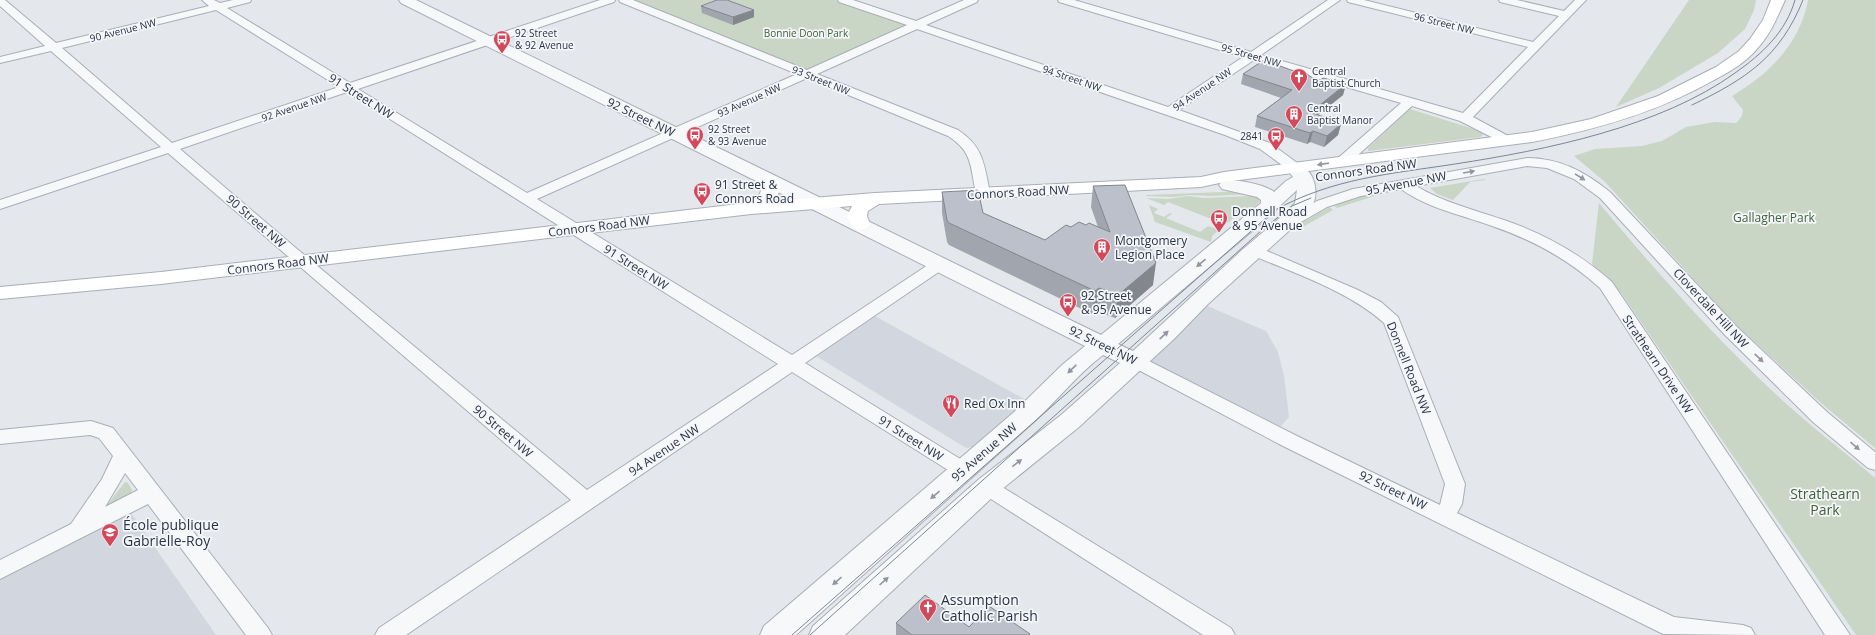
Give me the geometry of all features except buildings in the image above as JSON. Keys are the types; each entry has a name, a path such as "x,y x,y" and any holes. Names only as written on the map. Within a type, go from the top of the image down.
{"main road":[{"name":"Connors Road NW","path":"1201,182 1224,177 1300,174 1342,162 1528,138 1624,113 1698,83 1724,67 1748,49 1770,20 1777,1"},
{"name":"Connors Road NW","path":"2,290 134,281 751,208 875,199 1201,182 1228,185 1300,174 1474,153 1513,145 1528,138"},
{"path":"751,208 763,202 770,194 772,185 770,181"},
{"path":"860,224 857,216 860,208 875,199"},
{"path":"320,276 334,265 358,255"}],"street":[{"name":"90 Avenue NW","path":"0,60 213,4 246,0"},
{"name":"92 Street NW","path":"406,0 1135,361 1290,441 1671,627 1743,635"},
{"name":"92 Avenue NW","path":"0,205 610,0"},
{"name":"93 Street NW","path":"624,0 959,136 969,144 975,153 983,193"},
{"name":"94 Street NW","path":"844,0 1250,139 1280,156 1300,174"},
{"name":"93 Avenue NW","path":"525,199 973,0"},
{"name":"95 Street NW","path":"1063,0 1465,118 1505,140"},
{"name":"94 Avenue NW","path":"1170,111 1335,0"},
{"name":"96 Street NW","path":"1352,0 1536,46"},
{"path":"1504,0 1567,14"},
{"path":"1465,118 1581,0"},
{"name":"90 Street NW","path":"0,1 303,262 586,501"},
{"name":"91 Street NW","path":"213,4 963,470"},
{"path":"1342,162 1410,102"},
{"name":"95 Avenue NW","path":"1277,230 1322,204 1358,192 1527,162 1544,162"},
{"name":"Cloverdale Hill NW","path":"1544,162 1574,173 1605,195 1730,330 1820,417 1875,463"},
{"name":"95 Avenue NW","path":"775,635 1022,420 1070,370 1118,333 1270,205 1292,185 1300,174 1308,191 1304,204 1295,215 1253,250 1070,421 986,487 824,635"},
{"name":"Strathearn Drive NW","path":"1403,183 1413,191 1422,195 1549,242 1572,256 1606,285 1838,635"},
{"path":"1228,185 1264,193 1270,198 1270,205"},
{"name":"Donnell Road NW","path":"1253,250 1352,293 1375,306 1392,321 1455,484 1452,504 1445,516"},
{"name":"94 Avenue NW","path":"387,635 940,264"},
{"path":"0,437 92,428 106,433 260,635"},
{"path":"78,530 112,482 123,456"},
{"path":"986,487 1223,635"},
{"path":"0,570 151,493"}],"shaded area":[{"path":"1205,305 1266,331 1278,352 1284,376 1289,417 1280,427 1150,361"},
{"path":"875,316 1033,404 986,445 966,448 816,356"},
{"name":"École publique Gabrielle-Roy","path":"131,513 216,635 0,635 0,580"}],"green space":[{"name":"Bonnie Doon Park","path":"633,0 836,0 909,25 808,70"},
{"path":"1689,0 1756,0 1754,10 1745,29 1718,53 1659,88 1616,107"},
{"name":"Gallagher Park","path":"1808,0 1875,0 1875,448 1821,403 1733,322 1605,182 1574,156 1595,149 1642,146 1662,141 1686,127 1715,122 1736,123 1742,116 1743,110 1732,96 1758,78 1781,56 1798,30 1804,16"},
{"path":"1410,109 1480,131 1483,135 1480,137 1368,151 1368,148"},
{"path":"1484,179 1486,180 1470,182 1453,200 1437,194 1430,188"},
{"path":"1246,191 1252,194 1211,196 1189,195 1174,197 1145,196 1147,195"},
{"path":"1383,191 1384,193 1337,208 1333,205 1367,194"},
{"path":"1188,196 1203,198 1258,196 1261,200 1254,207 1241,212 1222,227 1211,223 1214,220 1168,202 1164,205 1146,198 1168,199"},
{"name":"Strathearn Park","path":"1599,203 1644,257 1740,360 1791,408 1875,478 1875,635 1856,635 1621,293 1592,264"},
{"path":"1149,205 1158,209 1154,213 1164,217 1170,213 1172,214 1166,218 1200,232 1208,226 1219,230 1212,236 1211,242 1155,222"},
{"path":"1329,207 1333,210 1301,228 1296,226"},
{"path":"125,482 128,483 132,490 130,495 111,505 108,504"}],"tram line":[{"path":"792,635 1275,210 1297,199 1341,184 1385,175 1490,158 1564,143 1601,134 1672,108 1705,92 1735,73 1754,58 1779,32 1786,22 1795,0"},
{"path":"1692,105 1729,86 1759,64 1784,37 1803,0"},
{"path":"810,635 1262,230 1292,206 1311,198"}],"place":[{"name":"92 Street & 92 Avenue","path":"502,54"},
{"name":"Central Baptist Church","path":"1299,92"},
{"name":"Central Baptist Manor","path":"1294,129"},
{"name":"92 Street & 93 Avenue","path":"695,150"},
{"name":"2841","path":"1276,151"},
{"name":"91 Street & Connors Road","path":"702,206"},
{"name":"Donnell Road & 95 Avenue","path":"1219,233"},
{"name":"Montgomery Legion Place","path":"1102,262"},
{"name":"92 Street & 95 Avenue","path":"1068,317"},
{"name":"Red Ox Inn","path":"951,418"},
{"name":"École publique Gabrielle-Roy","path":"110,547"},
{"name":"Assumption Catholic Parish","path":"928,622"}]}
